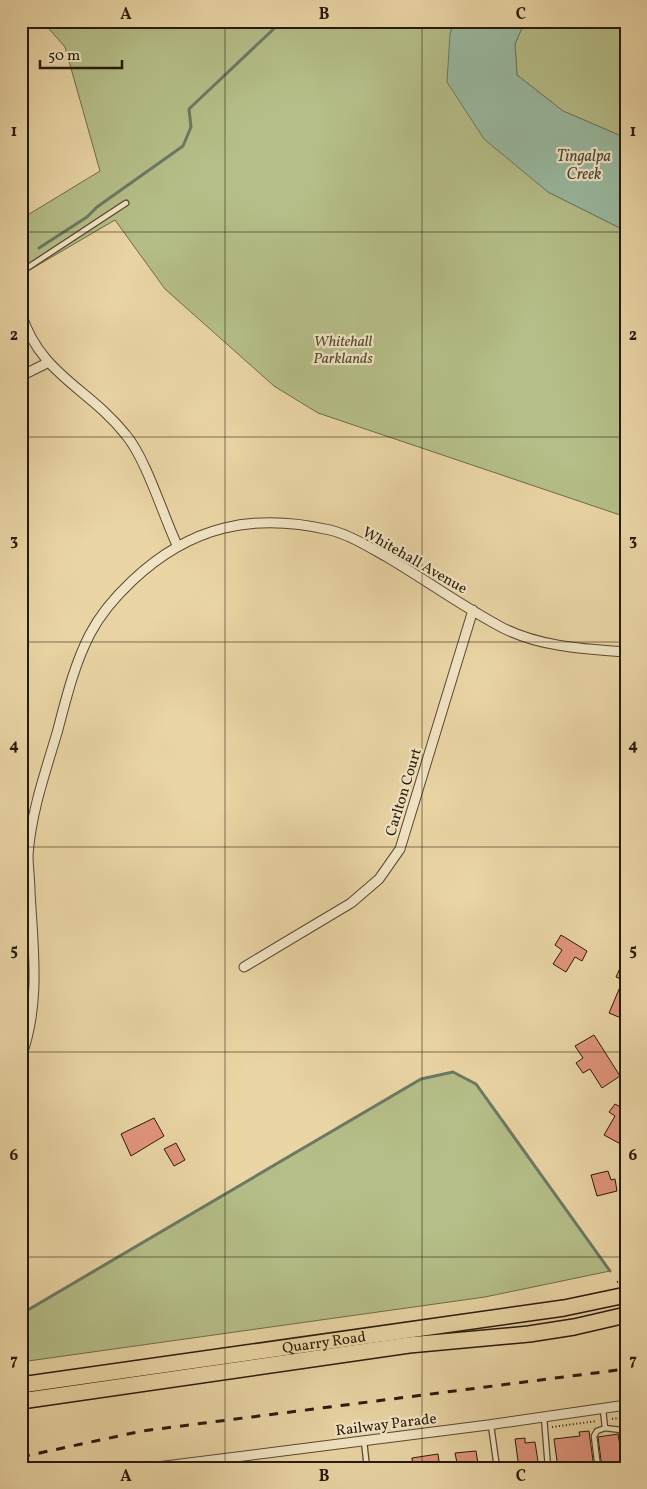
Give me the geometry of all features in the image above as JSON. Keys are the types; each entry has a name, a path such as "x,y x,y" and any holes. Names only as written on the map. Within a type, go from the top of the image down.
{"main road":[{"name":"Quarry Road","path":"21,1385 564,1308 621,1289"},
{"name":"Quarry Road","path":"21,1401 410,1345 529,1334 574,1327 626,1315"}],"street":[{"path":"21,313 26,329 47,362 110,416 128,437 139,457 177,545"},
{"path":"21,376 47,362"},
{"name":"Whitehall Avenue","path":"21,1058 28,1041 34,1005 34,975 25,855 39,792 78,661 91,632 111,600 147,567 177,545 210,532 246,524 294,524 333,531 364,543 505,629 535,640 570,647 626,652"},
{"name":"Carlton Court","path":"244,967 351,903 380,879 400,849 473,610"},
{"name":"Railway Parade","path":"149,1468 491,1425 626,1405"}],"lane":[{"path":"21,272 126,203"},
{"path":"602,1408 605,1428"},
{"path":"544,1416 548,1468"},
{"path":"491,1425 496,1468"},
{"path":"598,1468 594,1436 597,1431 605,1428 621,1430 626,1447"},
{"path":"364,1441 366,1468"}],"path":[{"path":"621,1289 626,1280"}],"green space":[{"name":"Whitehall Parklands","path":"42,21 454,21 450,34 548,192 626,231 626,517 318,413 274,386 165,289 115,220 21,275 21,219 100,171 65,47"},
{"path":"525,21 626,21 626,138 563,111 517,75 515,44"},
{"path":"453,1072 476,1084 610,1271 485,1297 21,1362 21,1314 421,1079"}],"water":[{"name":"Tingalpa Creek","path":"454,21 525,21 515,44 517,75 563,111 626,138 626,231 548,192 484,139 447,82 450,34"}],"building":[{"path":"561,935 587,951 582,961 575,957 566,972 553,964 562,950 555,945"},
{"path":"626,955 626,1020 609,1013 623,980 616,977"},
{"path":"594,1035 620,1076 602,1088 590,1069 583,1073 576,1063 583,1058 575,1046"},
{"path":"615,1104 626,1110 626,1147 604,1135 615,1116 609,1112"},
{"path":"154,1118 164,1136 131,1156 121,1134"},
{"path":"176,1143 185,1160 174,1166 164,1149"},
{"path":"608,1171 611,1180 615,1179 617,1191 597,1196 591,1175"},
{"path":"589,1431 594,1468 558,1468 554,1439 580,1436 579,1432"},
{"path":"618,1434 624,1468 602,1468 598,1437"},
{"path":"525,1438 525,1443 535,1442 539,1468 519,1468 515,1439"},
{"path":"476,1451 478,1464 475,1464 476,1468 458,1468 455,1453"},
{"path":"438,1454 440,1468 413,1468 412,1458"}],"waterway":[{"path":"39,248 87,217 97,207 183,146 191,127 189,109 282,21"},
{"path":"21,1314 421,1079 453,1072 476,1084 610,1271"}],"railway":[{"path":"21,1457 142,1431 626,1369"}]}
